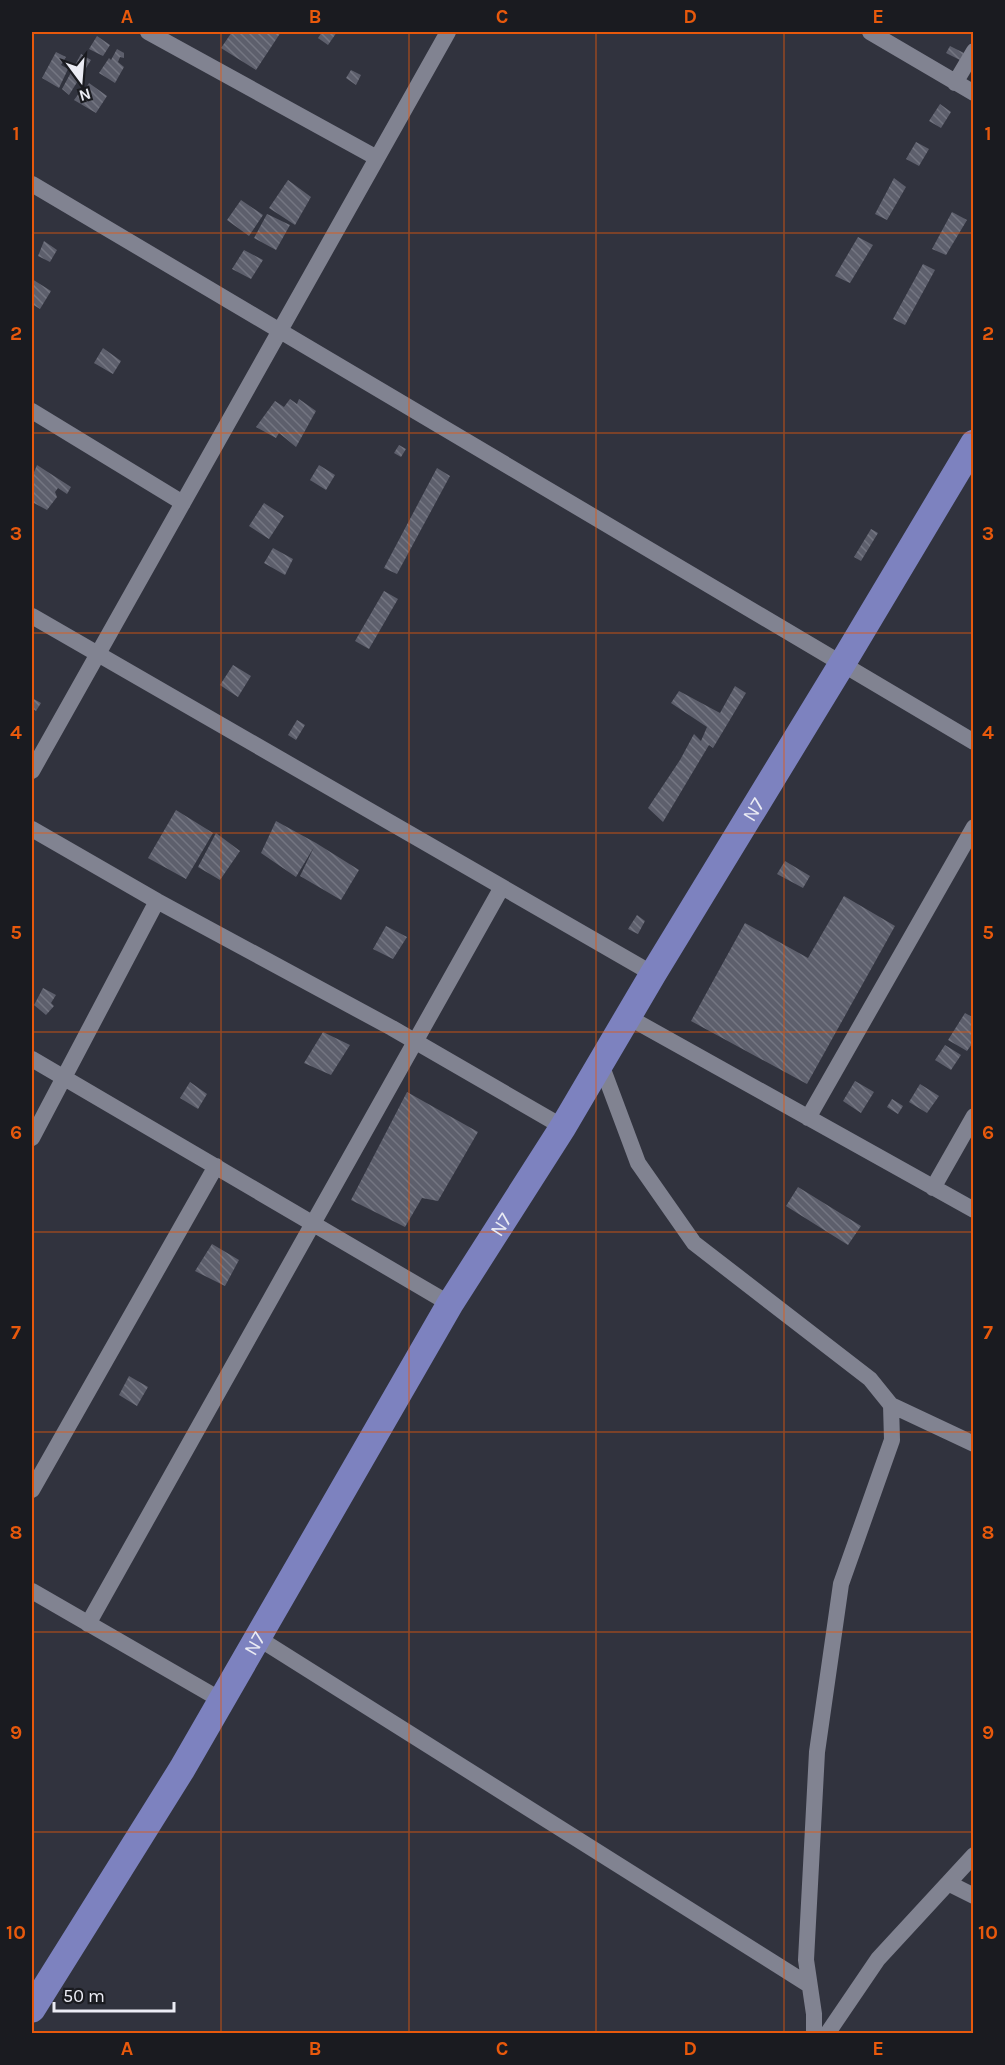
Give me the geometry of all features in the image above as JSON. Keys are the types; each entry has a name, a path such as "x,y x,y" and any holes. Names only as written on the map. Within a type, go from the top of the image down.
{"main road":[{"name":"N7","path":"32,2009 176,1779 450,1304 563,1127 974,443"}],"street":[{"path":"148,32 377,158"},
{"path":"32,771 448,32"},
{"path":"870,32 974,93"},
{"path":"955,83 974,51"},
{"path":"32,183 974,742"},
{"path":"32,411 183,503"},
{"path":"32,616 653,974"},
{"path":"808,1118 974,827"},
{"path":"32,829 157,901 415,1041 563,1127"},
{"path":"88,1624 502,887"},
{"path":"32,1138 157,901"},
{"path":"628,1017 974,1210"},
{"path":"32,1059 450,1304"},
{"path":"601,1064 638,1163 694,1243 870,1379 891,1405 974,1444"},
{"path":"933,1188 974,1116"},
{"path":"32,1490 216,1166"},
{"path":"814,2034 806,1960 817,1752 841,1584 892,1440 891,1405"},
{"path":"32,1591 221,1700"},
{"path":"258,1638 809,1985"},
{"path":"827,2034 878,1959 974,1855"},
{"path":"948,1882 974,1896"}],"building":[{"path":"232,32 281,32 256,70 221,48"},
{"path":"322,32 337,32 328,45 318,38"},
{"path":"97,36 110,45 103,56 89,49"},
{"path":"950,46 964,53 960,60 946,53"},
{"path":"117,49 124,53 124,58 120,57 118,62 124,67 115,83 99,73"},
{"path":"56,52 66,57 61,65 68,69 59,88 42,78"},
{"path":"81,54 91,60 69,95 62,89"},
{"path":"351,70 361,75 356,85 346,78"},
{"path":"89,83 107,96 96,113 74,100 80,92 82,95"},
{"path":"940,104 951,112 941,128 929,121"},
{"path":"916,142 929,149 919,166 906,159"},
{"path":"894,178 906,187 887,220 875,214"},
{"path":"288,180 311,197 295,225 269,208"},
{"path":"241,200 263,215 249,236 227,220"},
{"path":"952,212 967,220 946,255 932,249"},
{"path":"267,214 290,225 276,250 254,238"},
{"path":"858,237 873,245 850,283 835,276"},
{"path":"44,241 57,250 50,262 38,256"},
{"path":"244,250 263,260 251,279 232,269"},
{"path":"923,264 935,270 905,325 893,319"},
{"path":"32,279 51,291 40,309 32,304"},
{"path":"103,348 121,361 113,374 94,363"},
{"path":"290,399 297,404 299,399 316,411 296,447 279,433 276,438 256,427 275,401 284,407"},
{"path":"399,445 406,449 401,457 394,453"},
{"path":"37,465 71,487 67,494 58,488 55,492 57,497 47,510 32,502 32,477"},
{"path":"319,465 335,475 326,490 310,480"},
{"path":"437,468 450,476 397,574 384,568"},
{"path":"264,503 284,516 269,539 249,526"},
{"path":"871,529 878,533 861,561 854,557"},
{"path":"273,548 293,559 285,575 264,563"},
{"path":"384,591 398,599 369,649 355,641"},
{"path":"233,665 251,676 238,697 220,685"},
{"path":"735,686 746,693 713,748 709,745 663,822 648,808 680,760 694,734 701,741 707,727 671,703 679,691 720,713"},
{"path":"32,698 41,703 36,711 32,708"},
{"path":"297,720 305,725 296,740 288,735"},
{"path":"176,810 213,833 186,879 148,858"},
{"path":"276,821 359,870 341,900 300,876 314,847 296,877 261,853"},
{"path":"216,833 240,851 220,880 198,867"},
{"path":"785,861 810,876 803,888 777,874"},
{"path":"844,896 895,926 807,1084 691,1021 745,923 808,958"},
{"path":"637,915 645,921 638,934 628,929"},
{"path":"386,926 407,937 393,959 373,949"},
{"path":"43,988 56,995 51,1003 54,1006 46,1015 34,1005"},
{"path":"965,1013 974,1018 974,1041 967,1051 948,1040"},
{"path":"323,1032 350,1045 331,1075 304,1063"},
{"path":"945,1045 961,1055 951,1070 935,1060"},
{"path":"855,1081 874,1092 861,1113 843,1101"},
{"path":"190,1082 207,1094 198,1109 180,1098"},
{"path":"920,1084 939,1096 927,1113 909,1102"},
{"path":"407,1092 478,1132 438,1201 422,1198 405,1227 351,1200"},
{"path":"892,1099 903,1106 898,1114 887,1107"},
{"path":"798,1187 861,1226 848,1245 786,1206"},
{"path":"212,1244 239,1260 225,1286 195,1271"},
{"path":"129,1376 148,1387 137,1406 119,1395"}]}
